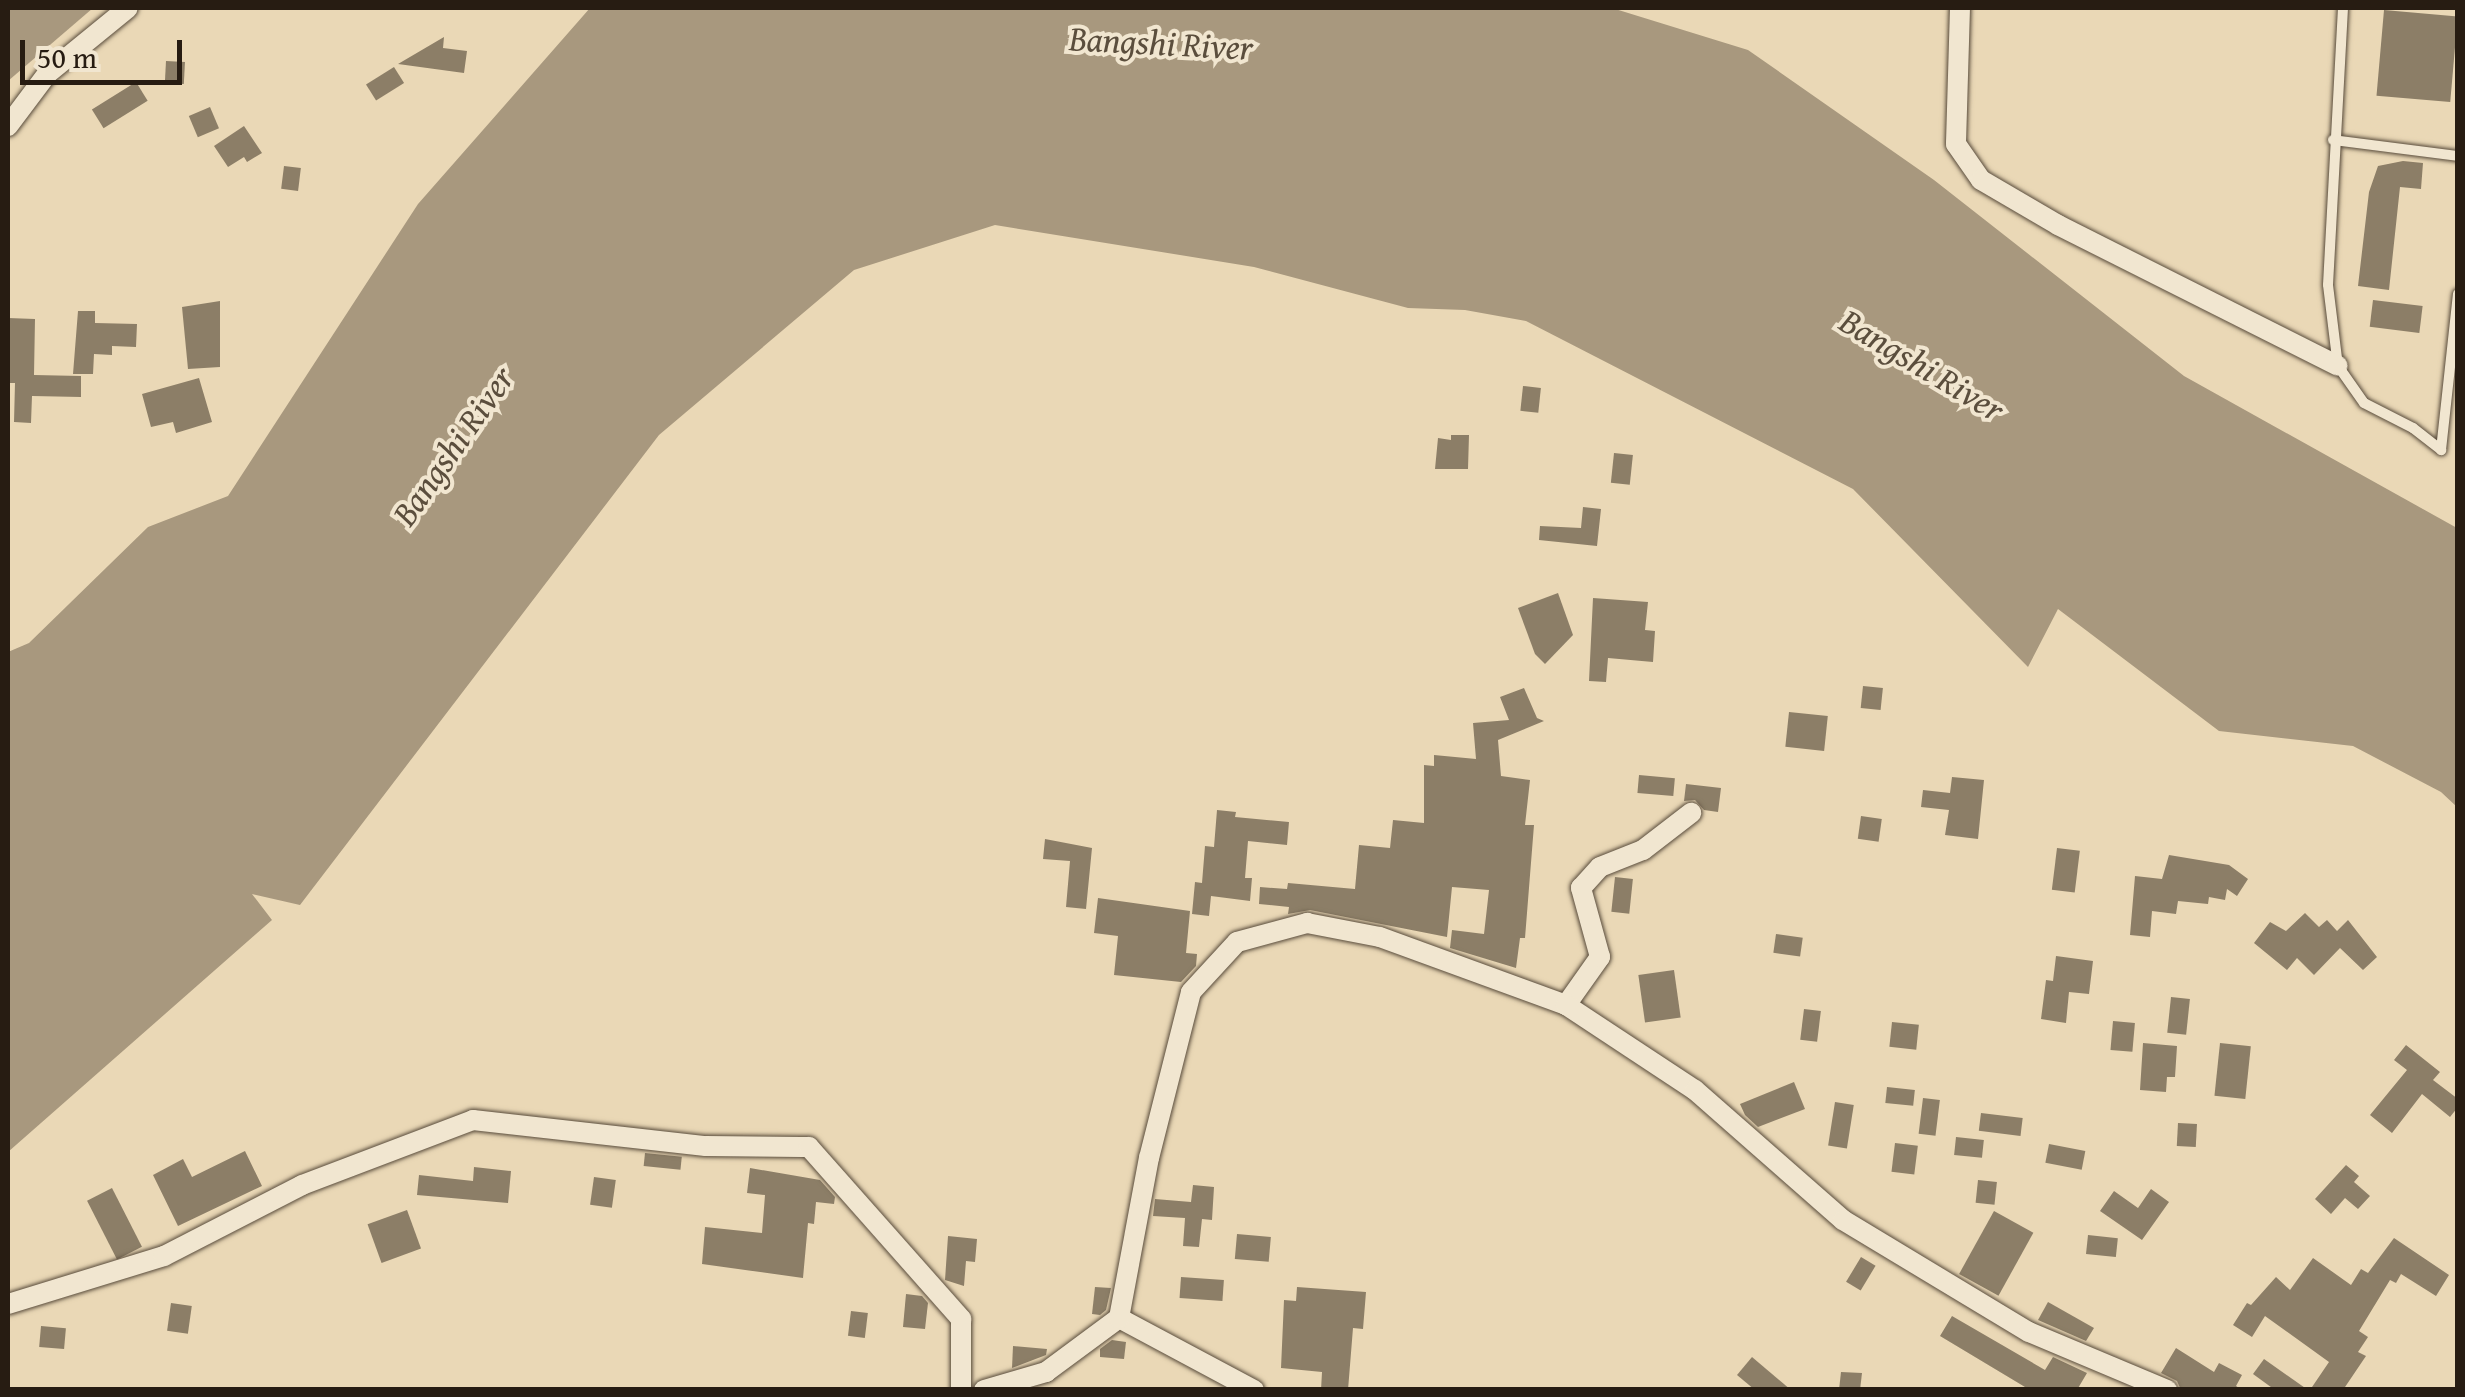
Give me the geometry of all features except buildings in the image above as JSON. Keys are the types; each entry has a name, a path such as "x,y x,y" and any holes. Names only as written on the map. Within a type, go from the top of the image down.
{"street":[{"path":"8,126 47,74 128,8"},
{"path":"1960,8 1956,144 1981,180 2058,225 2338,366"},
{"path":"1566,1005 1600,957 1580,888 1600,867 1643,850 1691,814"},
{"path":"984,1390 1046,1372 1119,1318 1149,1158 1191,992 1237,942 1307,923 1380,937 1566,1005 1695,1090 1843,1220 2029,1332 2166,1390"},
{"path":"8,1304 164,1256 302,1185 474,1120 706,1146 809,1148 961,1319 960,1390"},
{"path":"1119,1318 1254,1390"}],"lane":[{"path":"2343,8 2328,285 2338,366 2364,403 2413,428 2441,450 2458,294"},
{"path":"2333,140 2458,156"}],"water":[{"path":"8,8 93,8 8,81"},
{"name":"Bangshi River","path":"590,8 1612,8 1748,50 1934,180 2184,376 2457,528 2457,807 2441,792 2353,746 2219,731 2058,609 2028,667 1853,489 1526,321 1465,310 1408,308 1254,267 995,225 854,270 659,435 300,905 252,894 272,920 8,1152 8,652 29,643 148,527 228,496 418,204"}]}
